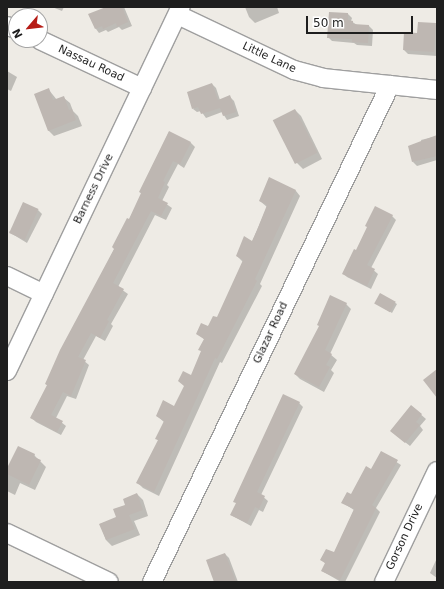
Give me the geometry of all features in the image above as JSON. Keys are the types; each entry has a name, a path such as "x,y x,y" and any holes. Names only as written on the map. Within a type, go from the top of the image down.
{"street":[{"name":"Little Lane","path":"179,11 294,70 323,78 437,90"},
{"name":"Barness Drive","path":"7,372 179,11"},
{"name":"Nassau Road","path":"48,44 142,88"},
{"name":"Glazar Road","path":"152,582 390,85"},
{"path":"7,276 44,294"},
{"name":"Gorson Drive","path":"384,582 437,471"},
{"path":"7,533 109,582"}],"building":[{"path":"106,7 122,7 128,22 117,27 116,23 103,29 102,26 95,29 88,14"},
{"path":"329,12 348,13 348,20 353,21 353,24 369,25 368,43 352,42 352,39 327,38"},
{"path":"418,22 436,23 434,52 403,50 404,32 417,33"},
{"path":"212,83 218,100 230,95 236,112 223,116 220,108 201,114 198,107 192,109 187,92"},
{"path":"49,88 53,100 64,96 69,110 72,109 76,120 48,131 34,94"},
{"path":"295,109 317,153 295,164 273,120"},
{"path":"169,131 191,142 180,164 173,161 163,181 165,182 158,198 168,203 161,216 151,211 113,283 124,289 107,320 109,321 100,338 91,333 78,357 86,360 71,396 63,392 51,415 63,421 57,432 30,418 47,385 45,384 60,350 114,249 112,247 127,218 129,219 141,193 139,192"},
{"path":"437,135 437,156 412,162 408,146"},
{"path":"269,177 296,190 255,279 257,281 217,359 215,358 154,492 136,483 158,440 155,439 164,421 156,416 163,400 174,406 184,386 178,381 183,371 191,375 201,351 198,350 204,339 196,334 201,323 208,326 213,316 217,317 243,260 236,256 244,236 252,241 267,205 259,201"},
{"path":"23,202 39,209 25,240 9,233"},
{"path":"375,206 393,215 367,265 375,269 367,286 342,274 354,249 356,250 367,227 365,226"},
{"path":"380,293 396,302 390,312 374,303"},
{"path":"330,295 347,303 325,350 332,354 326,365 330,367 319,387 294,374 319,326 317,325"},
{"path":"437,369 437,398 423,380"},
{"path":"283,394 300,402 257,492 265,496 259,509 255,507 247,523 230,515 236,503 233,502"},
{"path":"411,405 422,414 416,422 420,425 405,443 390,431"},
{"path":"18,446 35,454 34,457 41,460 29,485 7,474 7,468"},
{"path":"381,451 398,460 372,505 376,508 340,580 321,571 325,563 320,560 326,549 334,552 354,509 341,503 347,492 351,494 366,466 371,469"},
{"path":"137,493 143,510 129,515 135,529 106,540 99,524 116,517 113,509 125,505 123,499"},
{"path":"225,553 236,582 214,582 206,560"}]}
